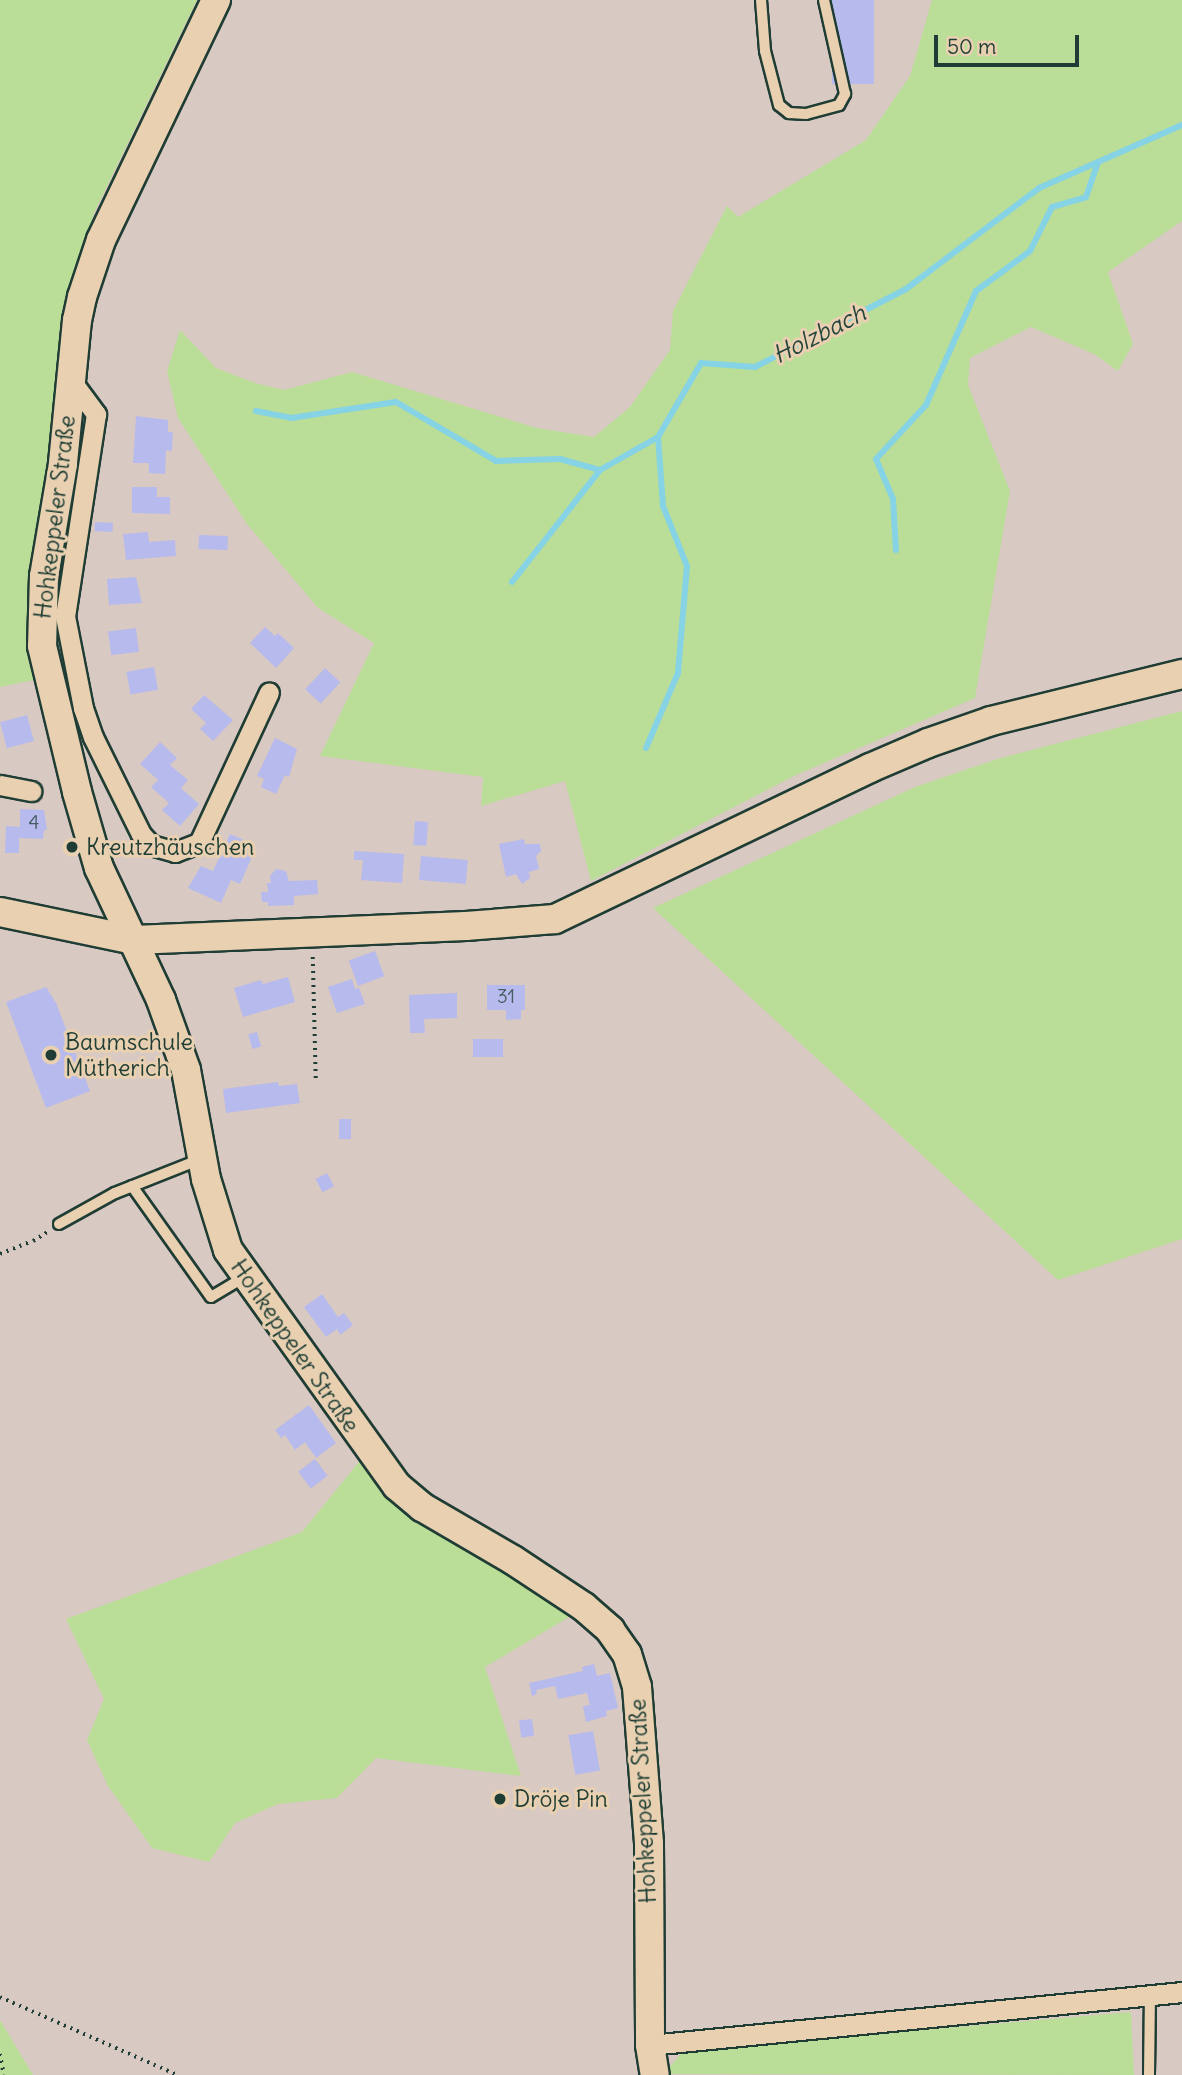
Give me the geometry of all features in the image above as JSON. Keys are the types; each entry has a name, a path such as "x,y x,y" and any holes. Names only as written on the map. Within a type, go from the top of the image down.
{"street":[{"name":"Hohkeppeler Straße","path":"216,0 101,240 76,320 63,464 44,576 42,646 77,792 99,868 134,940 186,1070 217,1223 228,1250 244,1277 397,1486 422,1507 513,1560 584,1607 610,1630 627,1654 637,1687 649,1844 650,2045 655,2075"},
{"path":"70,379 96,414 65,616 83,708 93,737 141,834 151,845 175,852 199,843 269,692"},
{"path":"0,912 134,940 555,919 859,773 929,743 990,721 1182,674"},
{"path":"0,785 31,791"},
{"path":"650,2045 1182,1992"}],"lane":[{"path":"761,0 765,51 779,105 789,113 806,114 839,105 845,94 824,0"},
{"path":"59,1224 78,1211 132,1186 202,1158"},
{"path":"132,1186 211,1297 244,1277"},
{"path":"1149,2075 1150,1996"}],"path":[{"path":"312,933 316,1079"},
{"path":"0,1254 33,1241 59,1224"},
{"path":"0,1997 178,2075"},
{"path":"0,2054 4,2075"}],"green space":[{"path":"0,0 197,0 94,213 68,305 39,679 0,687"},
{"path":"932,0 1182,0 1182,221 1108,272 1133,344 1118,371 1094,354 1031,327 970,358 968,385 1010,491 975,698 794,776 591,881 565,781 481,806 483,777 320,756 374,643 318,608 247,524 178,418 167,371 180,330 216,368 255,383 284,390 352,372 537,428 594,437 630,407 670,350 673,311 727,206 738,217 866,140 910,76"},
{"path":"1182,711 1182,1239 1058,1280 653,908 915,787 997,759"},
{"path":"362,1458 576,1613 485,1667 521,1776 376,1758 337,1798 278,1804 235,1823 209,1862 152,1848 108,1786 87,1740 104,1699 66,1619 302,1532"},
{"path":"1131,2012 1134,2075 664,2074 683,2051"},
{"path":"0,2020 33,2075 0,2075"}],"building":[{"path":"832,0 874,0 874,84 832,84"},
{"path":"136,416 168,420 168,432 173,432 172,451 166,450 165,474 149,473 149,463 133,463"},
{"path":"132,487 157,487 157,497 170,497 170,514 132,513"},
{"path":"95,522 113,523 113,532 95,531"},
{"path":"148,532 149,542 175,540 176,556 126,560 123,534"},
{"path":"199,535 228,536 227,550 199,549"},
{"path":"136,577 142,603 109,605 107,579"},
{"path":"265,627 275,636 278,633 294,648 276,668 250,643"},
{"path":"136,628 139,652 111,655 108,631"},
{"path":"154,667 158,690 130,695 126,672"},
{"path":"325,668 340,682 321,704 305,689"},
{"path":"204,695 233,720 213,741 200,729 206,723 191,709"},
{"path":"27,715 34,741 7,748 0,722"},
{"path":"275,738 297,749 289,777 285,775 276,794 261,787 264,779 257,776"},
{"path":"160,742 177,758 170,765 188,780 181,788 199,804 180,826 162,810 169,803 151,787 158,780 140,764"},
{"path":"20,809 44,810 47,830 44,830 43,839 19,838 19,853 5,853 6,826 20,827"},
{"path":"415,821 428,822 426,846 413,845"},
{"path":"230,834 253,844 249,855 252,857 240,884 231,880 221,903 188,888 201,866 213,871"},
{"path":"524,839 525,844 540,844 541,851 536,856 539,869 529,872 530,878 522,884 516,874 506,877 499,844"},
{"path":"354,851 404,854 402,883 361,880 363,860 354,860"},
{"path":"421,856 468,860 466,884 419,880"},
{"path":"276,869 286,871 289,881 317,880 318,894 294,896 294,905 268,906 268,902 262,902 261,892 268,892 267,883 271,883 270,876"},
{"path":"375,951 384,976 358,986 349,961"},
{"path":"288,977 295,1002 243,1017 234,988 261,980 263,984"},
{"path":"352,979 365,1004 337,1013 328,987"},
{"path":"487,985 525,985 525,1010 521,1010 521,1019 506,1020 506,1010 487,1010"},
{"name":"Baumschule Mütherich","path":"46,987 56,1003 90,1091 46,1108 6,1002"},
{"path":"457,993 457,1018 424,1019 425,1033 410,1033 409,995"},
{"path":"257,1032 261,1046 252,1049 248,1034"},
{"path":"473,1039 503,1039 503,1057 473,1057"},
{"path":"278,1082 279,1086 297,1084 300,1103 226,1113 223,1089"},
{"path":"339,1119 351,1119 351,1139 339,1139"},
{"path":"327,1173 334,1186 323,1192 316,1179"},
{"path":"322,1294 338,1317 344,1313 353,1325 340,1335 337,1329 326,1337 304,1307"},
{"path":"309,1405 336,1443 316,1458 305,1442 295,1450 285,1435 281,1438 275,1430"},
{"path":"315,1459 328,1476 311,1488 298,1472"},
{"path":"594,1664 597,1676 610,1673 618,1708 606,1711 607,1716 586,1722 583,1706 590,1705 587,1693 558,1699 555,1686 536,1690 537,1694 532,1696 529,1683 583,1671 582,1667"},
{"path":"532,1719 534,1736 521,1737 519,1721"},
{"path":"593,1731 600,1770 575,1775 568,1735"}],"waterway":[{"name":"Holzbach","path":"512,582 600,470 658,437 701,363 755,367 906,289 1039,188 1182,125"},
{"path":"896,550 893,499 876,459 926,405 976,291 1030,251 1052,207 1086,197 1098,162"},
{"path":"256,411 291,418 396,402 496,461 560,459 600,470"},
{"path":"646,748 678,673 687,566 663,506 658,437"}],"place":[{"name":"Kreutzhäuschen","path":"72,847"},
{"name":"Baumschule Mütherich","path":"51,1055"},
{"name":"Dröje Pin","path":"500,1799"}]}
